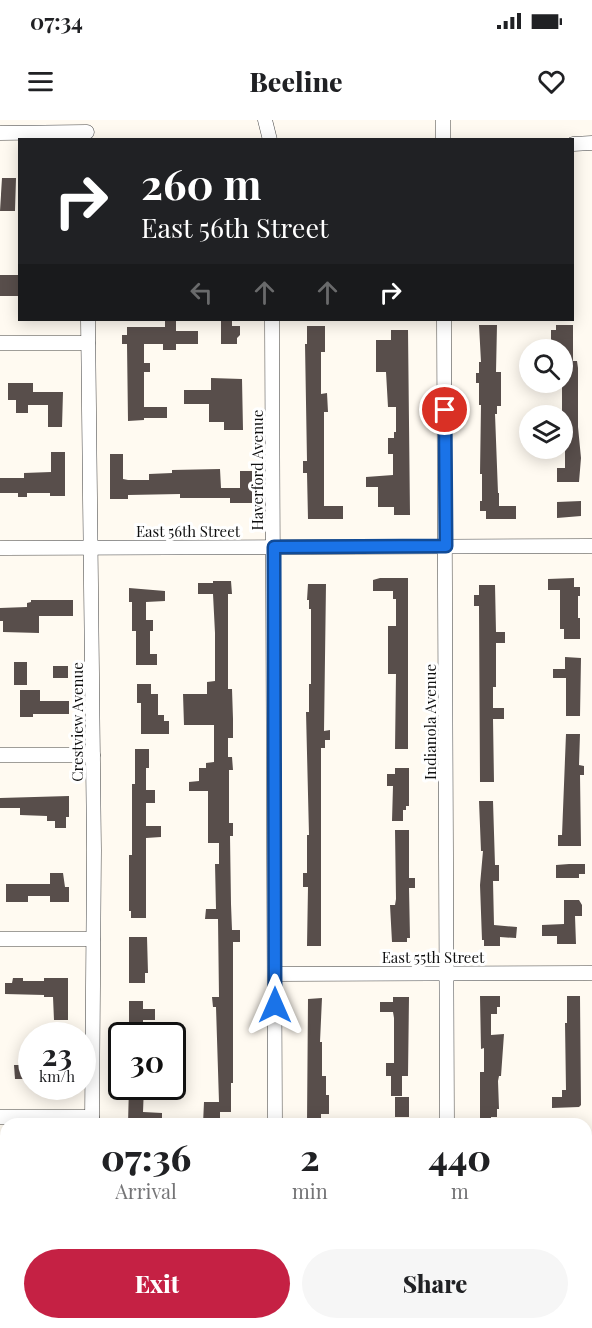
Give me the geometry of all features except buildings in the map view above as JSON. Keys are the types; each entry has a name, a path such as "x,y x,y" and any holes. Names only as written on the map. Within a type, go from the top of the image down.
{"street":[{"path":"265,120 270,138"},
{"path":"442,120 443,138"},
{"path":"0,133 87,130"},
{"path":"574,144 592,144"},
{"name":"Crestview Avenue","path":"88,321 93,755 92,1118"},
{"name":"Haverford Avenue","path":"272,321 275,1118"},
{"name":"Indianola Avenue","path":"444,321 447,1118"},
{"path":"0,343 88,343"},
{"name":"East 56th Street","path":"0,548 592,546"},
{"path":"0,755 93,755"},
{"path":"0,939 93,939"},
{"name":"East 55th Street","path":"274,974 592,973"},
{"path":"0,1117 31,1118"}],"route":[{"path":"275,1005 274,547 446,546 445,410"}]}
